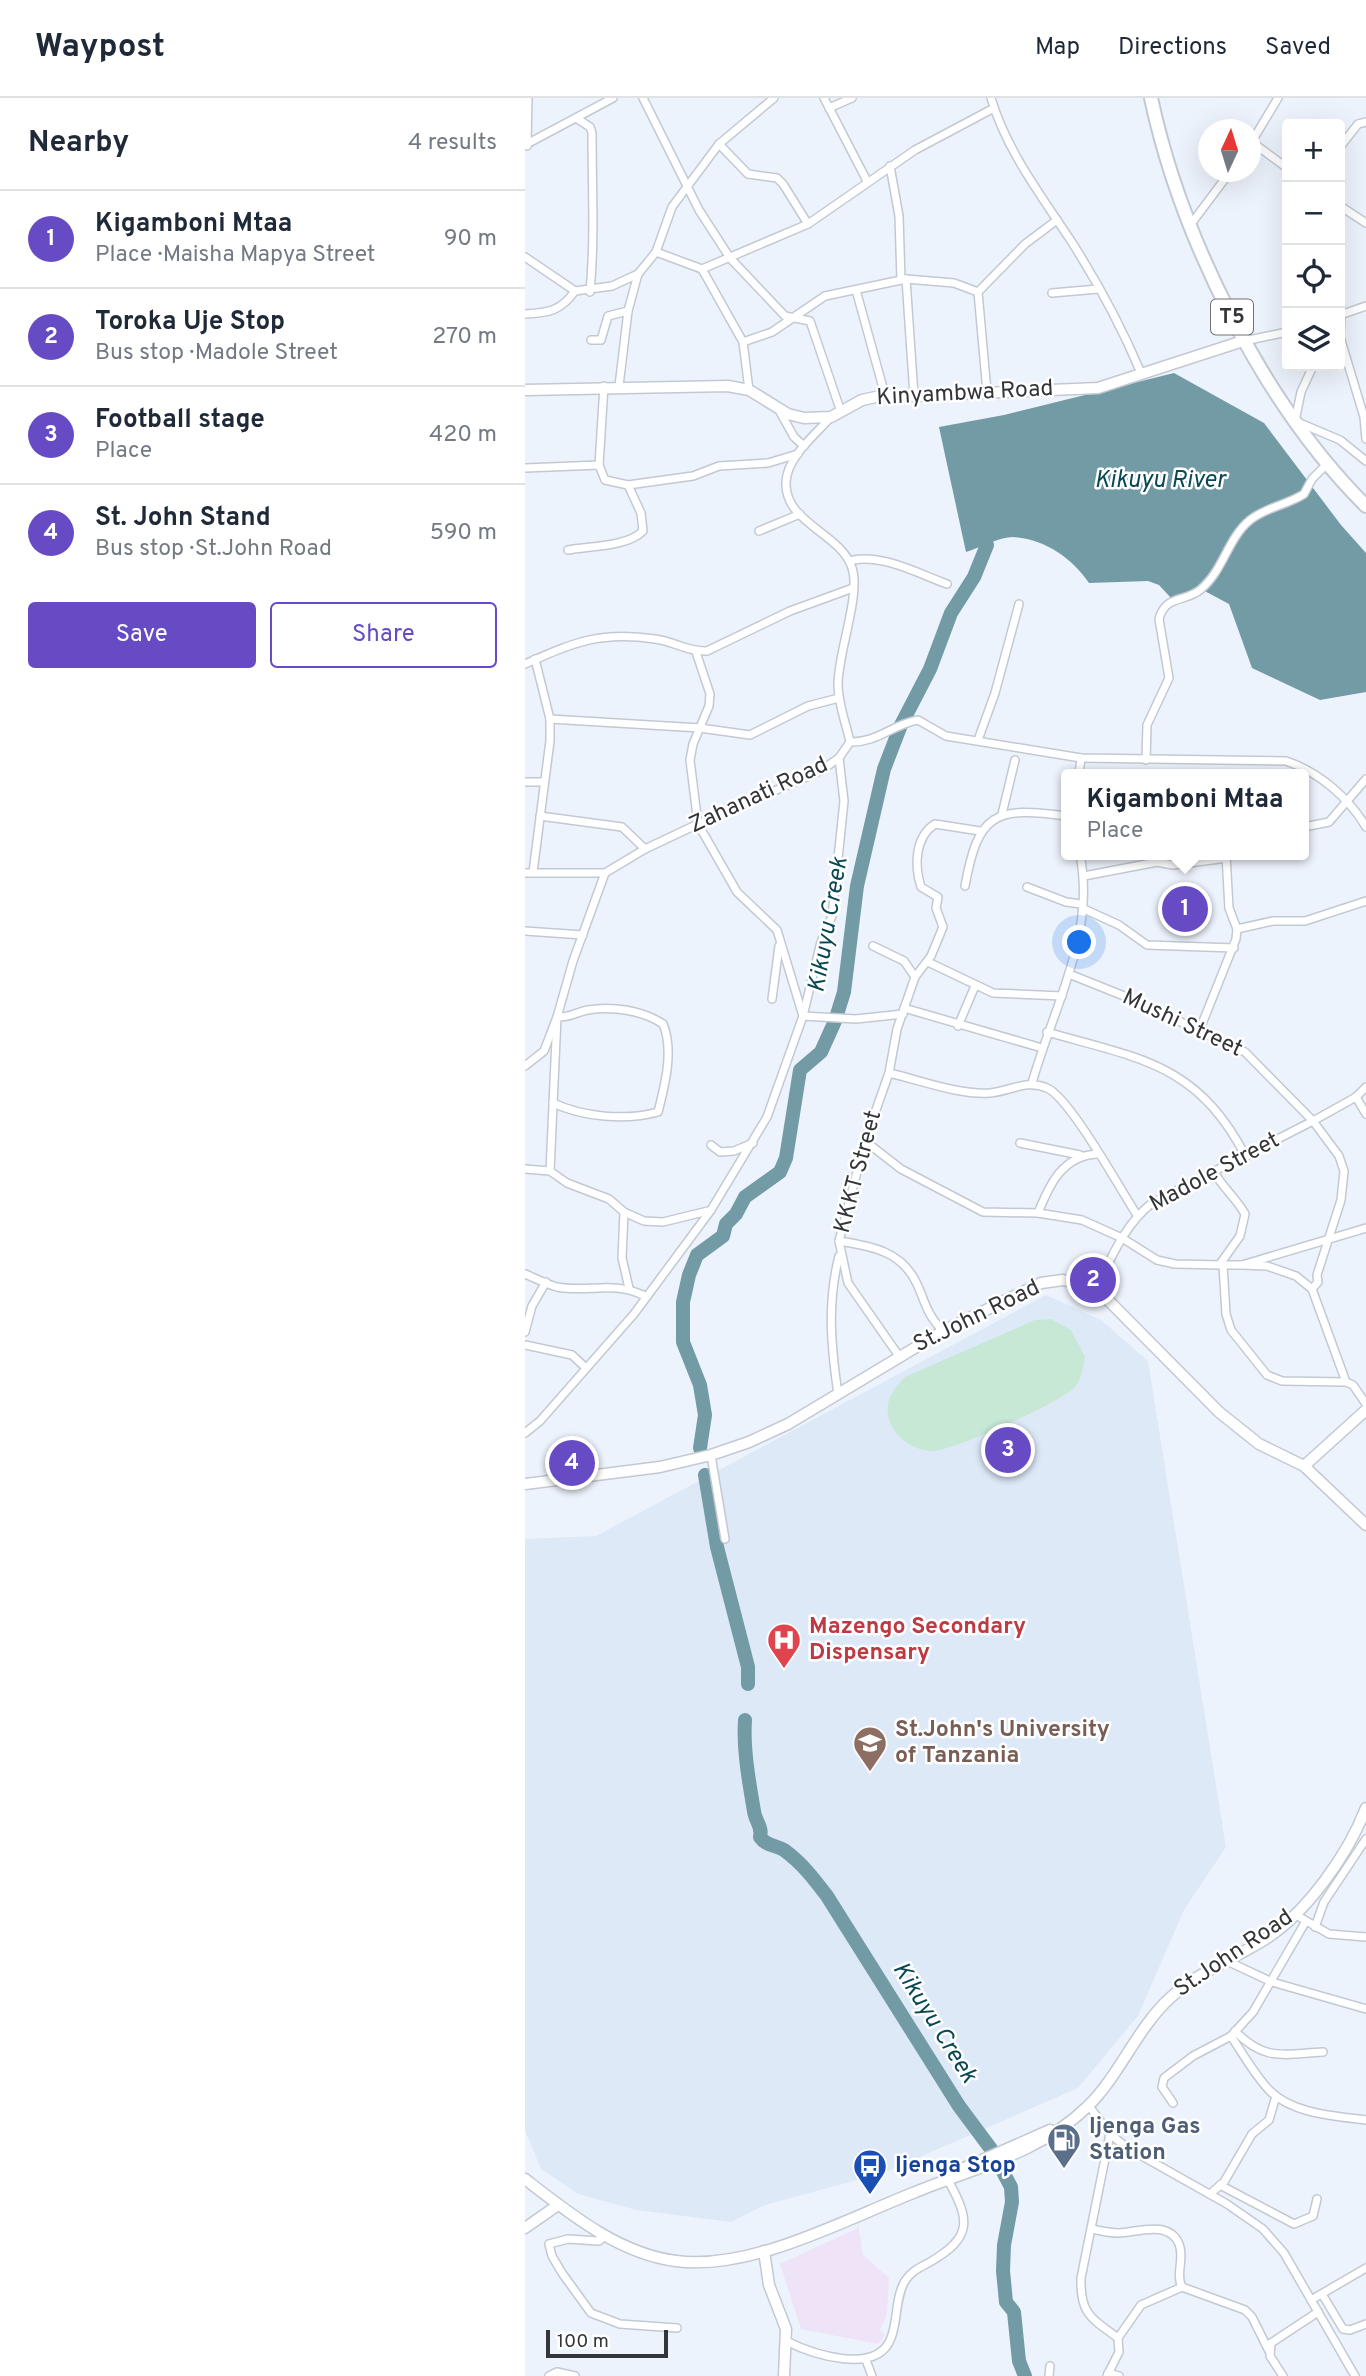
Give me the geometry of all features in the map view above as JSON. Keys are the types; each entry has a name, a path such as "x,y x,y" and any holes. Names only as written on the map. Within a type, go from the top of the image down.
{"highway":[{"name":"T5","path":"1151,98 1161,143 1191,224 1243,341 1295,421 1366,506"}],"street":[{"path":"526,146 613,98"},
{"path":"643,98 699,210 730,258 785,316 810,321 841,412"},
{"path":"619,386 628,311 638,274 656,252 673,207 719,144 774,98"},
{"path":"824,98 867,181"},
{"path":"829,108 852,98"},
{"path":"991,98 1014,149 1114,313 1141,373"},
{"path":"1261,126 1278,98"},
{"path":"526,146 527,100"},
{"path":"702,269 808,224 890,166 948,131 994,108"},
{"path":"576,118 590,127 592,133 591,209 596,237 590,292"},
{"path":"1345,140 1357,124 1366,122"},
{"path":"719,144 748,174 777,178 808,224"},
{"path":"1261,149 1282,164"},
{"path":"890,166 899,216 914,396"},
{"path":"1191,224 1222,182"},
{"path":"1345,209 1366,223"},
{"path":"986,392 978,292 1025,244 1058,220"},
{"path":"656,252 702,269 743,342 749,390"},
{"path":"525,257 576,291 590,292 612,286 638,274"},
{"path":"743,342 772,332 825,296 903,279 954,283 978,292"},
{"path":"1052,293 1098,289"},
{"path":"856,290 885,395"},
{"path":"525,314 556,310 565,306 576,291"},
{"path":"1345,313 1366,306"},
{"path":"591,340 601,340 608,316 628,311"},
{"path":"1243,341 1282,333"},
{"name":"Kinyambwa Road","path":"525,390 604,386 718,386 749,390 795,417 831,417 862,400 885,395 1098,388 1243,341"},
{"path":"1345,354 1364,417 1366,439"},
{"path":"1311,371 1301,392 1295,421 1340,440 1366,461"},
{"path":"604,386 599,466 604,480 628,485 693,476 719,466 754,465 799,454"},
{"path":"776,406 794,437 804,446"},
{"path":"831,417 804,446 787,475 788,498 800,514 831,540 849,561 857,558 881,561 947,584"},
{"path":"1146,760 1147,725 1169,678 1159,619 1161,610 1166,604 1202,588 1221,566 1241,527 1264,511 1304,494 1312,479 1328,463"},
{"path":"525,468 599,466"},
{"path":"568,550 637,537 643,531 641,513 628,485"},
{"path":"758,530 800,514"},
{"name":"Zahanati Road","path":"605,873 645,849 820,771 839,758 850,742 839,698 839,668 853,588 854,573 849,561"},
{"path":"525,664 592,638 612,635 657,639 696,652 723,645 790,611 853,588"},
{"path":"978,740 995,693 1019,604"},
{"path":"696,652 710,694 709,706 690,760 698,824 737,892 770,920 779,938 803,1016"},
{"path":"525,1066 544,1051 605,873 529,872 540,816 550,719 535,659"},
{"path":"550,719 700,728 750,735 808,706 839,698"},
{"path":"850,742 868,742 901,725 918,720 946,736 1081,758 1286,761 1303,769"},
{"path":"1010,746 1015,760"},
{"path":"965,886 967,863 980,831 1002,814 1015,760 1025,748"},
{"path":"525,1433 586,1368 711,1210 767,1117 803,1016 821,942 832,916 844,801 839,758"},
{"path":"1080,769 1081,758"},
{"path":"1309,772 1346,799 1366,827"},
{"path":"1309,826 1329,822 1346,799 1366,779"},
{"path":"525,782 544,782"},
{"path":"1002,814 1061,816"},
{"path":"540,816 622,827 645,849"},
{"name":"KKKT Street","path":"898,1356 848,1283 839,1241 865,1141 889,1073 915,977 928,962 943,927 936,908 938,897 921,887 917,874 918,852 926,830 935,824 980,831"},
{"path":"1032,1083 1041,1048 1069,974 1084,909 1081,860"},
{"path":"1084,876 1157,862 1173,865 1203,860"},
{"path":"1200,1029 1234,948 1237,929 1229,908 1227,860"},
{"path":"1027,887 1066,902 1081,904 1084,909 1119,925 1130,936 1147,945 1234,948"},
{"path":"1237,929 1273,921 1305,921 1366,901"},
{"path":"525,931 583,935"},
{"path":"772,999 779,938"},
{"path":"873,946 904,961 915,977"},
{"path":"928,962 975,986 1005,995 1062,996"},
{"name":"Mushi Street","path":"1069,974 1200,1029 1245,1052 1313,1121 1339,1156 1344,1171 1341,1200 1318,1282 1313,1289"},
{"path":"958,1026 975,986"},
{"path":"554,1103 584,1114 647,1115 658,1112 667,1062 666,1031 655,1019 631,1010 586,1010 570,1018 557,1017"},
{"path":"803,1016 856,1019 904,1011 1041,1048"},
{"path":"551,1171 557,1017"},
{"path":"1047,1032 1135,1058 1181,1078 1219,1112 1246,1157"},
{"path":"889,1073 976,1092 999,1091 1032,1083 1061,1097 1137,1215"},
{"name":"Madole Street","path":"1095,1290 1137,1215 1168,1193 1246,1157 1356,1097 1366,1087"},
{"path":"1356,1097 1366,1114"},
{"path":"865,1141 901,1169 970,1206 995,1214 1038,1213 1094,1223 1165,1262 1267,1266 1296,1276 1313,1289 1346,1382"},
{"path":"711,1144 720,1152 734,1151 754,1142"},
{"path":"1020,1143 1080,1155 1097,1154"},
{"path":"1038,1213 1056,1177 1080,1155"},
{"path":"525,1169 551,1171 574,1187 609,1199 624,1212 644,1221 663,1222 711,1210"},
{"path":"1214,1171 1224,1190 1232,1194 1245,1214 1240,1236 1222,1265 1227,1322 1235,1337 1268,1375 1282,1381 1346,1382 1353,1385 1366,1404"},
{"path":"624,1212 622,1258 629,1289"},
{"path":"1242,1265 1366,1228"},
{"path":"839,1241 878,1249 897,1257 916,1281 928,1315 943,1331"},
{"path":"838,1394 830,1320 833,1280 840,1252"},
{"path":"525,1274 557,1287 629,1289 645,1296"},
{"name":"St.John Road","path":"525,1484 612,1475 711,1455 788,1424 943,1331 1041,1283 1063,1280 1095,1290 1119,1310 1219,1412 1259,1444 1304,1466 1364,1518"},
{"path":"525,1332 532,1306 546,1282"},
{"path":"525,1345 572,1355 586,1368"},
{"path":"1304,1466 1366,1409"},
{"path":"711,1455 725,1539"},
{"name":"St.John Road","path":"973,2166 1065,2125 1089,2106 1157,2011 1172,1996 1265,1940 1296,1915 1336,1864 1366,1808"},
{"path":"1315,1927 1324,1902 1366,1839"},
{"path":"1296,1915 1329,1934 1366,1937"},
{"path":"1173,2103 1162,2087 1164,2078 1193,2056 1233,2034 1253,2012 1306,1921"},
{"path":"1227,1961 1272,1982 1366,2009"},
{"path":"1233,2034 1265,2054 1323,2052"},
{"path":"1233,2034 1276,2096 1299,2107 1366,2120"},
{"path":"1210,2194 1220,2185 1252,2134 1269,2120 1276,2096"},
{"path":"1089,2106 1110,2134 1126,2147 1210,2194 1263,2229 1284,2253 1355,2376"},
{"path":"1110,2134 1081,2278 1082,2306 1092,2319 1118,2338"},
{"path":"525,2179 558,2205 638,2251 677,2261 723,2260 764,2251 947,2180 973,2166"},
{"path":"920,2190 973,2166"},
{"path":"786,2341 818,2352 866,2360 880,2354 891,2339 901,2292 908,2276 954,2247 963,2234 962,2206 947,2180"},
{"path":"1220,2185 1294,2224 1313,2216 1317,2199"},
{"path":"525,2228 558,2205"},
{"path":"1092,2229 1117,2233 1158,2229 1170,2233 1181,2249 1179,2281 1182,2287 1245,2310 1252,2317 1283,2376"},
{"path":"606,2235 599,2241 568,2239 549,2244 552,2256 586,2307 607,2320 620,2324 677,2328"},
{"path":"764,2251 769,2285 785,2325 784,2376"},
{"path":"1311,2300 1366,2268"},
{"path":"1119,2376 1107,2374 1119,2352 1118,2338 1141,2305 1182,2287"},
{"path":"1322,2294 1343,2329 1350,2330 1366,2324"},
{"path":"1269,2351 1276,2337 1318,2312"},
{"path":"866,2360 872,2376"},
{"path":"1049,2376 1050,2366"},
{"path":"549,2376 557,2372 575,2376"}],"shaded area":[{"name":"St.John's University of Tanzania","path":"1046,1295 1101,1320 1148,1361 1226,1847 1184,1910 1138,2016 1078,2088 883,2173 765,2205 731,2222 636,2210 578,2194 541,2169 525,2130 525,1539 596,1536"},
{"path":"858,2223 863,2255 889,2278 887,2314 880,2330 885,2335 878,2344 801,2329 780,2264 858,2228"}],"green space":[{"path":"1051,1319 1071,1330 1085,1357 1079,1380 1066,1394 1030,1414 945,1449 934,1451 916,1448 894,1430 888,1404 905,1377 1035,1320"}],"water":[{"name":"Kikuyu River","path":"1174,373 1264,423 1341,525 1366,553 1366,692 1320,700 1252,668 1229,604 1199,588 1171,598 1159,585 1148,581 1089,583 1057,551 1036,542 1013,537 966,552 939,427 1004,415"}],"waterway":[{"name":"Kikuyu Creek","path":"700,1448 705,1415 700,1385 683,1342 683,1302 689,1275 697,1255 723,1236 726,1224 736,1214 745,1197 780,1172 786,1158 800,1070 821,1052 844,992 857,886 884,769 901,725 930,669 951,613 974,577 987,545"},
{"name":"Kikuyu Creek","path":"705,1475 717,1547 748,1667 748,1684"},
{"name":"Kikuyu Creek","path":"745,1720 747,1766 760,1837 796,1860 827,1896 959,2106 991,2149 1011,2187 1012,2202 1004,2245 1003,2271 1006,2302 1014,2312 1019,2361 1025,2376"}],"place":[{"name":"Kigamboni Mtaa","path":"1185,909"},
{"name":"Toroka Uje Stop","path":"1093,1280"},
{"name":"Football stage","path":"1008,1450"},
{"name":"St. John Stand","path":"572,1463"},
{"name":"Mazengo Secondary Dispensary","path":"784,1670"},
{"name":"St.John's University of Tanzania","path":"870,1773"},
{"name":"Ijenga Gas Station","path":"1064,2170"},
{"name":"Ijenga Stop","path":"870,2196"}]}
